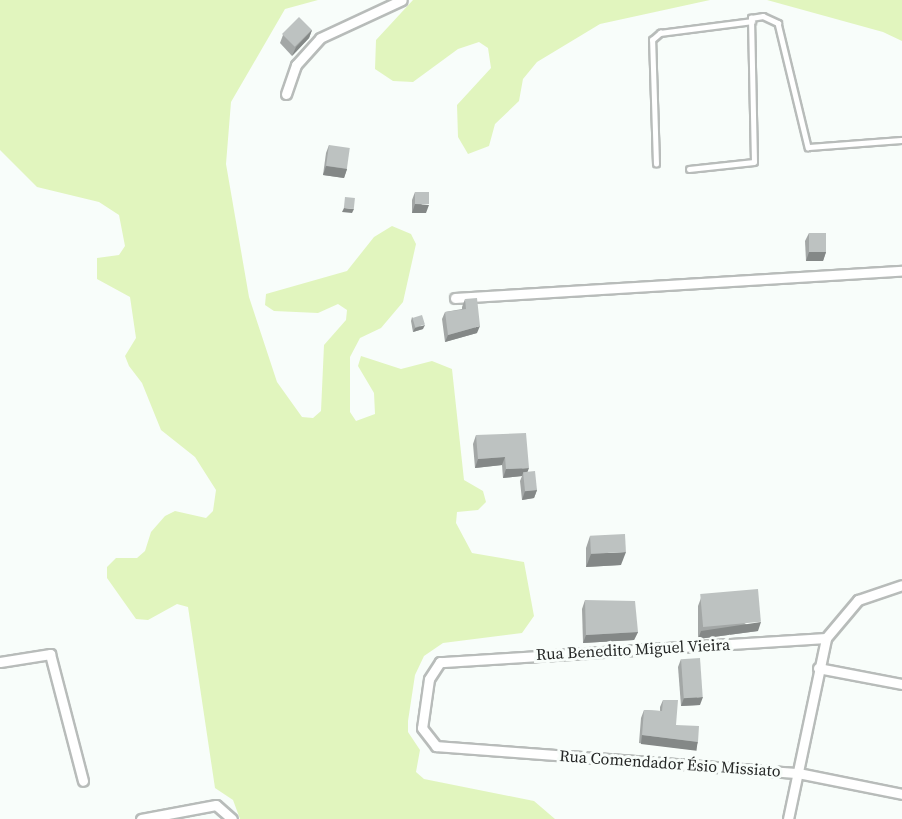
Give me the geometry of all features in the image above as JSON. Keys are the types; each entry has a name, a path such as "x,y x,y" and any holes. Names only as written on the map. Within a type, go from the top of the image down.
{"street":[{"path":"286,94 296,65 320,38 402,0"},
{"path":"455,298 902,271"},
{"path":"788,819 826,638 858,600 902,585"},
{"name":"Rua Benedito Miguel Vieira","path":"436,746 422,728 429,679 440,662 826,638"},
{"path":"0,662 50,654 83,781"},
{"path":"818,668 902,684"},
{"name":"Rua Comendador Ésio Missiato","path":"436,746 798,773 902,794"},
{"path":"141,819 216,805 232,819"}],"lane":[{"path":"656,164 652,40 660,33 752,21 763,16 778,23 808,147 902,140"},
{"path":"688,169 754,162 752,21"}],"green space":[{"path":"0,0 318,0 285,9 231,102 226,164 249,297 277,382 302,417 313,418 321,411 324,345 346,320 347,310 338,304 318,313 274,311 265,305 266,294 347,271 374,237 392,226 411,234 416,244 403,302 381,328 360,338 350,357 350,412 356,421 375,414 374,393 358,366 361,356 401,369 432,361 452,369 464,480 483,491 486,502 478,510 457,512 456,523 472,553 524,562 534,616 522,633 443,643 424,656 415,675 408,721 408,732 420,750 416,772 424,779 534,801 555,819 240,819 233,800 215,788 188,607 177,604 148,620 136,619 107,578 107,567 116,558 137,558 145,551 151,532 165,516 175,511 206,518 213,511 216,490 195,457 161,430 142,383 129,366 125,356 136,338 130,297 97,279 97,258 119,255 125,246 119,215 99,202 37,187 0,150"},
{"path":"413,0 710,0 600,24 537,62 523,79 519,101 495,124 489,146 468,154 458,137 457,105 491,68 488,48 479,42 458,49 413,82 393,81 375,69 376,40"},
{"path":"767,0 902,0 902,41 883,32"}],"building":[{"path":"299,17 312,30 295,47 282,34"},
{"path":"329,145 350,148 347,169 326,166"},
{"path":"415,192 429,192 429,204 415,204"},
{"path":"345,197 355,198 354,209 344,208"},
{"path":"809,233 826,233 826,252 809,252"},
{"path":"477,298 480,326 448,335 445,312 466,309 465,299"},
{"path":"422,315 425,325 415,327 412,318"},
{"path":"526,433 529,468 506,469 505,457 478,459 476,435"},
{"path":"535,471 537,490 525,491 523,472"},
{"path":"625,534 626,552 591,554 590,536"},
{"path":"758,589 761,622 703,627 700,594"},
{"path":"585,600 635,601 638,632 586,635"},
{"path":"700,658 703,697 684,698 681,659"},
{"path":"663,700 678,700 676,725 699,726 698,742 642,735 644,710 662,711"}]}
